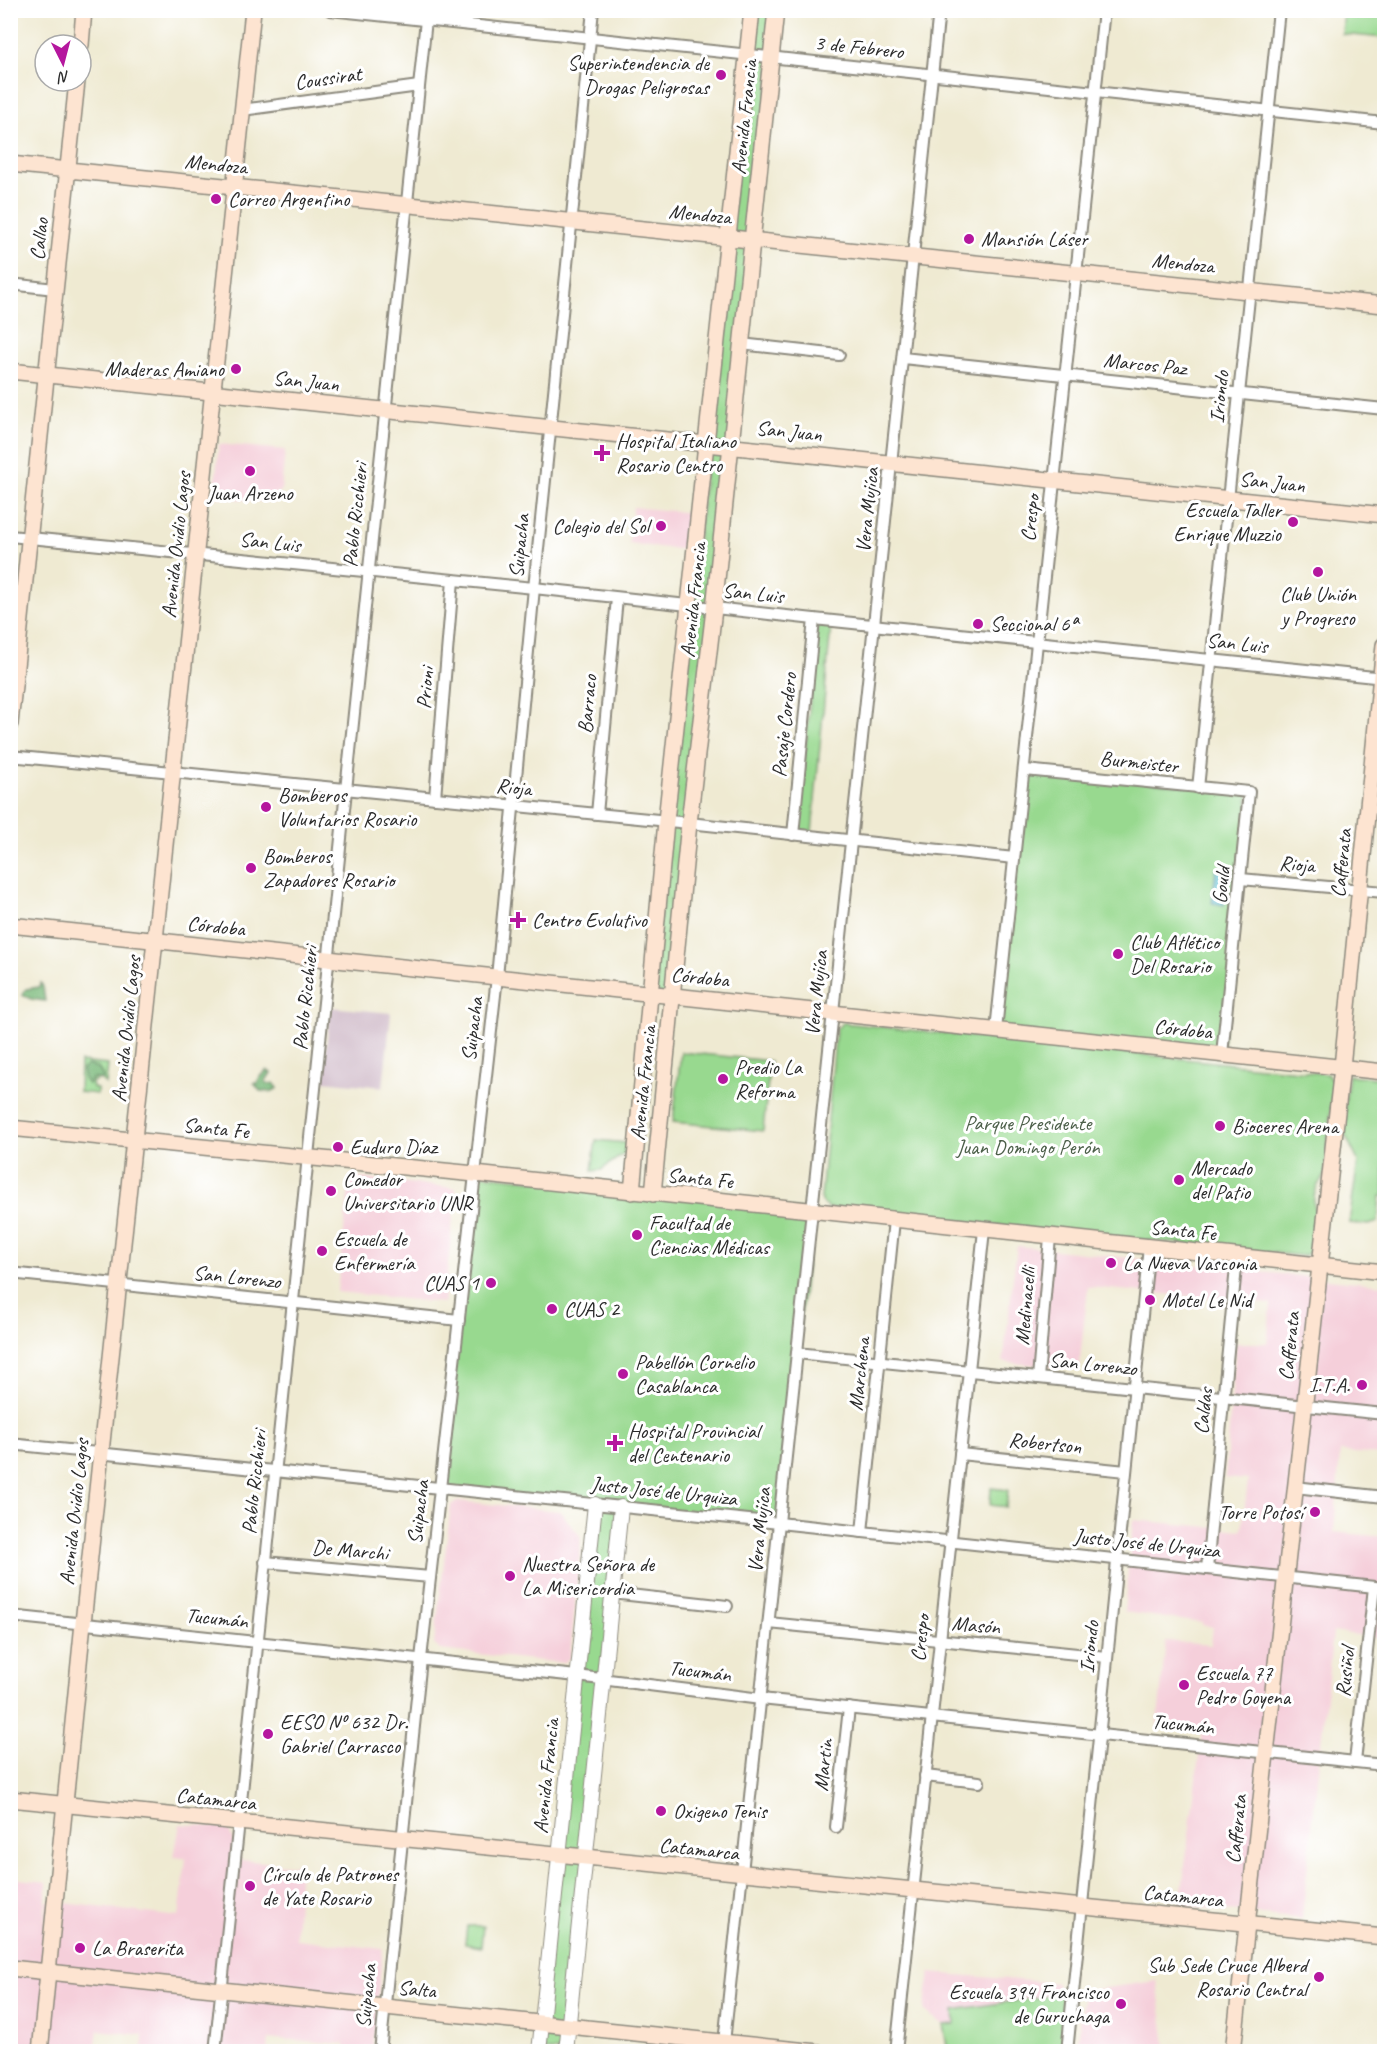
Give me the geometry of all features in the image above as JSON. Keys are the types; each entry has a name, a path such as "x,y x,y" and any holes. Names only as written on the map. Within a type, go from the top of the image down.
{"main road":[{"path":"82,33 84,10"},
{"name":"Avenida Ovidio Lagos","path":"40,2052 253,10"},
{"name":"Avenida Francia","path":"632,1192 666,821 752,10"},
{"name":"Avenida Francia","path":"653,1194 689,823 714,609 776,10"},
{"name":"Callao","path":"10,724 76,93"},
{"name":"Mendoza","path":"10,164 1384,305"},
{"name":"San Juan","path":"10,371 1384,515"},
{"name":"Cafferata","path":"1233,2052 1342,1067 1383,677 1384,645"},
{"name":"Córdoba","path":"10,925 1384,1071"},
{"name":"Santa Fe","path":"10,1128 475,1174 1384,1272"},
{"name":"Catamarca","path":"10,1798 742,1874 1384,1937"},
{"name":"Salta","path":"10,1968 542,2023 724,2047 818,2052"}],"street":[{"name":"3 de Febrero","path":"330,10 426,16 590,39 1384,123"},
{"name":"Suipacha","path":"380,2052 497,976 593,10"},
{"name":"Vera Mujíca","path":"724,2047 939,10"},
{"name":"Crespo","path":"996,1030 1104,10"},
{"name":"Iriondo","path":"1198,788 1279,10"},
{"name":"Pablo Ricchieri","path":"214,2052 426,16"},
{"name":"Coussirat","path":"242,110 419,86"},
{"path":"10,284 55,289"},
{"path":"741,344 839,355"},
{"name":"Marcos Paz","path":"903,358 1384,409"},
{"name":"San Luis","path":"10,536 534,588 714,609 1383,677"},
{"name":"Prioni","path":"435,798 453,580"},
{"name":"Barraco","path":"597,814 617,598"},
{"name":"Pasaje Cordero","path":"793,835 814,619"},
{"name":"Rioja","path":"10,756 689,823 1014,858"},
{"name":"Burmeister","path":"1025,770 1249,792"},
{"name":"Gould","path":"1222,1054 1249,792"},
{"name":"Rioja","path":"1241,879 1384,892"},
{"name":"Marchena","path":"862,1532 894,1220"},
{"name":"Crespo","path":"896,2052 984,1230"},
{"name":"Medinacelli","path":"1038,1378 1050,1237"},
{"name":"Iriondo","path":"1067,2052 1149,1247"},
{"name":"Caldas","path":"1207,1569 1237,1257"},
{"name":"San Lorenzo","path":"10,1273 459,1320"},
{"name":"San Lorenzo","path":"797,1353 1384,1414"},
{"name":"Justo José de Urquiza","path":"10,1444 1379,1587"},
{"name":"Robertson","path":"960,1454 1126,1471"},
{"path":"1295,1487 1384,1497"},
{"name":"Avenida Francia","path":"539,2052 595,1504"},
{"path":"566,2052 621,1507"},
{"name":"De Marchi","path":"265,1562 430,1577"},
{"name":"Rusiñol","path":"1355,1762 1379,1587"},
{"path":"612,1593 727,1606"},
{"name":"Tucumán","path":"10,1616 1384,1765"},
{"name":"Masón","path":"769,1623 1107,1657"},
{"name":"Martin","path":"836,1827 849,1708"},
{"path":"925,1776 979,1782"}],"shaded area":[{"name":"Juan Arzeno","path":"219,444 285,450 281,492 277,492 275,503 214,497"},
{"name":"Colegio del Sol","path":"633,507 692,513 688,550 629,544"},
{"path":"330,1007 391,1013 383,1087 323,1081"},
{"path":"350,1177 456,1188 444,1303 337,1292"},
{"path":"1017,1246 1384,1285 1384,1455 1340,1452 1334,1532 1384,1537 1384,1638 1333,1632 1302,1919 1180,1905 1202,1732 1157,1727 1166,1641 1211,1645 1213,1627 1202,1625 1202,1623 1124,1612 1133,1520 1242,1530 1248,1480 1225,1478 1236,1343 1267,1343 1271,1304 1088,1287 1079,1369 1003,1362"},
{"name":"Nuestra Señora de La Misericordia","path":"457,1501 560,1511 581,1537 570,1658 563,1663 440,1650 434,1644 451,1505"},
{"path":"180,1824 228,1828 241,1860 294,1865 300,1861 296,1939 383,1949 372,2051 345,2051 345,2044 279,2039 269,2040 268,2050 270,2051 142,2051 143,2035 98,2030 95,2051 11,2051 10,1878 47,1882 42,1949 48,1901 179,1917 186,1858 174,1857"},
{"path":"930,1973 1057,1983 1057,1994 954,2010 955,2024 943,2025 924,2010"},
{"name":"Escuela 394 Francisco de Guruchaga","path":"1157,1981 1167,2051 1077,2051 1084,1991"}],"green space":[{"path":"752,11 776,11 673,995 652,993"},
{"path":"1344,11 1384,11 1384,38 1342,34"},
{"path":"817,625 831,626 812,832 798,830"},
{"name":"Club Atlético Del Rosario","path":"1025,770 1249,792 1222,1054 996,1030"},
{"path":"41,983 45,1001 22,995 26,989 39,987"},
{"name":"Parque Presidente Juan Domingo Perón","path":"843,1023 1327,1074 1333,1083 1325,1176 1319,1183 1314,1197 1315,1212 1319,1218 1315,1245 1304,1256 828,1208 823,1204 821,1198 836,1029"},
{"name":"Predio La Reforma","path":"681,1052 770,1061 763,1131 673,1122"},
{"path":"80,1062 108,1065 106,1084 100,1079 92,1082 93,1088 97,1089 97,1094 79,1092"},
{"path":"87,1065 98,1068 104,1078 102,1080 93,1078 88,1084 82,1070"},
{"path":"267,1070 271,1073 265,1082 274,1083 278,1088 271,1092 260,1091 254,1083 258,1083"},
{"path":"1349,1075 1384,1079 1384,1196 1380,1196 1378,1222 1369,1225 1349,1223 1358,1161 1342,1128"},
{"path":"596,1140 626,1143 626,1152 601,1170 592,1171"},
{"path":"475,1174 812,1211 779,1523 621,1507 566,2051 539,2051 595,1504 441,1488"},
{"path":"991,1488 1008,1490 1006,1507 990,1505"},
{"path":"467,1926 483,1926 481,1947 465,1944"},
{"path":"1069,1993 1063,2051 948,2051 943,2025 955,2024 954,2010"}],"water":[{"path":"1216,869 1228,870 1224,905 1212,903"}],"place":[{"name":"Superintendencia de Drogas Peligrosas","path":"721,75"},
{"name":"Correo Argentino","path":"216,199"},
{"name":"Mansión Láser","path":"969,239"},
{"name":"Maderas Amiano","path":"236,369"},
{"name":"Hospital Italiano Rosario Centro","path":"602,453"},
{"name":"Juan Arzeno","path":"250,471"},
{"name":"Escuela Taller Enrique Muzzio","path":"1293,522"},
{"name":"Colegio del Sol","path":"661,526"},
{"name":"Club Unión y Progreso","path":"1318,572"},
{"name":"Seccional 6ª","path":"978,624"},
{"name":"Bomberos Voluntarios Rosario","path":"266,807"},
{"name":"Bomberos Zapadores Rosario","path":"251,868"},
{"name":"Centro Evolutivo","path":"518,920"},
{"name":"Club Atlético Del Rosario","path":"1118,954"},
{"name":"Predio La Reforma","path":"723,1079"},
{"name":"Bioceres Arena","path":"1220,1126"},
{"name":"Euduro Díaz","path":"338,1147"},
{"name":"Mercado del Patio","path":"1179,1180"},
{"name":"Comedor Universitario UNR","path":"331,1191"},
{"name":"Facultad de Ciencias Médicas","path":"637,1235"},
{"name":"Escuela de Enfermería","path":"322,1251"},
{"name":"La Nueva Vasconia","path":"1111,1263"},
{"name":"CUAS 1","path":"491,1283"},
{"name":"Motel Le Nid","path":"1150,1300"},
{"name":"CUAS 2","path":"552,1309"},
{"name":"Pabellón Cornelio Casablanca","path":"623,1374"},
{"name":"I.T.A.","path":"1362,1385"},
{"name":"Hospital Provincial del Centenario","path":"615,1443"},
{"name":"Torre Potosí","path":"1315,1512"},
{"name":"Nuestra Señora de La Misericordia","path":"510,1576"},
{"name":"Escuela 77 Pedro Goyena","path":"1184,1685"},
{"name":"EESO Nº 632 Dr. Gabriel Carrasco","path":"268,1734"},
{"name":"Oxigeno Tenis","path":"661,1811"},
{"name":"Círculo de Patrones de Yate Rosario","path":"250,1886"},
{"name":"La Braserita","path":"80,1948"},
{"name":"Sub Sede Cruce Alberd Rosario Central","path":"1319,1977"},
{"name":"Escuela 394 Francisco de Guruchaga","path":"1121,2004"}]}
